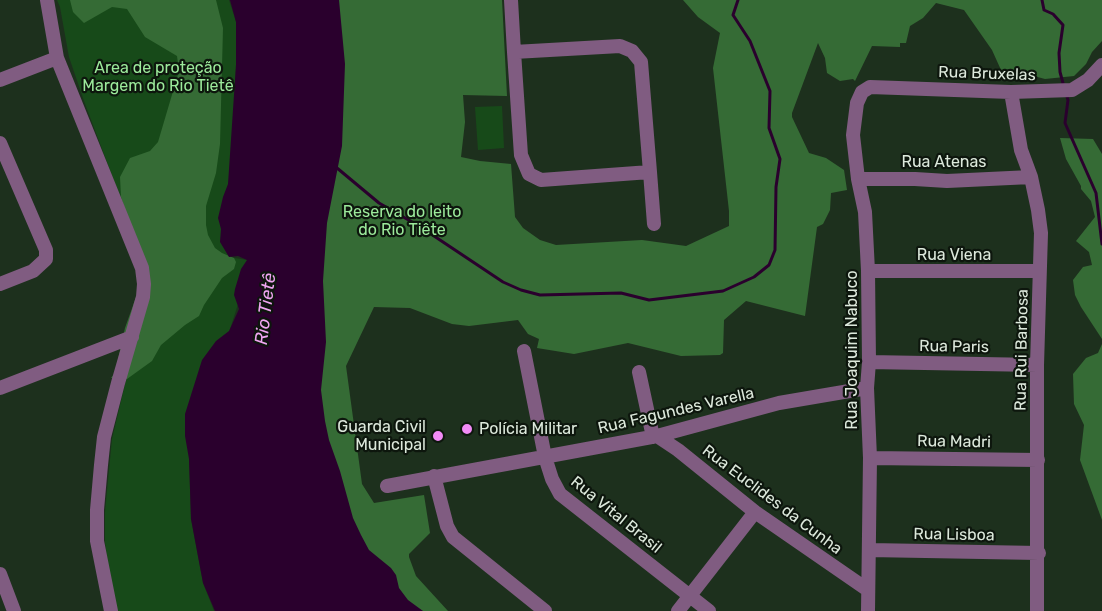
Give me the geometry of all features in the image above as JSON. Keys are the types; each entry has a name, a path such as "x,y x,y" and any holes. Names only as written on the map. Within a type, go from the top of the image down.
{"street":[{"path":"46,0 57,58 142,268 144,284 143,297 105,437 97,510 97,540 111,611"},
{"path":"512,0 521,155 529,174 541,180 650,172"},
{"path":"514,52 620,46 632,51 640,62 654,224"},
{"path":"0,80 57,58"},
{"name":"Rua Bruxelas","path":"862,92 870,87 1011,92 1072,90 1088,80 1102,65"},
{"name":"Rua Joaquim Nabuco","path":"862,92 857,103 853,135 865,213 868,271 867,388 870,458 868,611"},
{"name":"Rua Rui Barbosa","path":"1011,92 1021,150 1031,177 1041,233 1037,365 1039,553 1037,611"},
{"path":"0,143 6,176 46,250 46,259 33,271 0,284"},
{"name":"Rua Atenas","path":"858,179 948,181 1031,177"},
{"name":"Rua Viena","path":"868,271 1039,271"},
{"path":"0,388 132,337"},
{"name":"Rua Vital Brasil","path":"524,351 546,456 552,479 560,494 709,611"},
{"name":"Rua Paris","path":"869,362 1037,365"},
{"path":"639,372 655,436"},
{"name":"Rua Fagundes Varella","path":"387,486 655,436 779,403 867,388"},
{"name":"Rua Euclides da Cunha","path":"655,436 678,450 754,512 868,590"},
{"name":"Rua Madri","path":"870,458 1038,460"},
{"path":"434,476 447,526 453,537 545,611"},
{"path":"678,611 754,512"},
{"name":"Rua Lisboa","path":"868,550 1039,553"},
{"path":"0,574 14,611"}],"green space":[{"name":"Area de proteção Margem do Rio Tietê","path":"57,0 229,0 236,22 229,257 247,260 238,304 189,459 191,519 203,583 214,611 117,611 105,542 105,512 112,439 149,274 69,57"},
{"path":"70,0 216,0 223,28 220,144 216,173 206,206 206,225 215,248 234,258 236,262 234,269 222,278 199,316 161,345 152,361 127,379 111,378 115,373 125,328 141,283 140,255 121,197 120,177 130,158 150,151 158,142 179,71 177,56 145,37 127,9 112,7 84,23 73,12"},
{"name":"Reserva do leito do Rio Tiête","path":"316,0 502,0 507,96 463,95 465,122 461,157 511,164 515,217 523,228 540,240 556,245 642,240 686,246 729,226 713,68 720,33 698,17 683,0 1102,0 1102,41 1092,52 1086,64 1074,76 1045,79 1001,70 992,50 964,10 936,3 923,18 910,26 906,43 900,43 900,47 872,46 855,81 853,79 840,81 827,73 825,58 818,43 792,117 809,153 826,158 844,170 847,190 831,193 830,210 823,224 817,227 805,316 746,301 724,320 723,353 720,355 681,356 628,343 574,354 537,348 539,339 528,334 518,320 469,326 452,324 410,308 374,307 346,366 362,484 374,503 424,495 430,533 409,554 409,557 416,576 448,611 423,611 375,592 291,380"},
{"path":"502,106 504,148 478,150 475,107"},
{"path":"1060,138 1093,139 1102,154 1102,339 1075,295 1073,280 1083,267 1092,265 1089,252 1076,241 1095,217 1091,201 1081,189 1066,159"},
{"path":"1102,344 1102,520 1080,460 1084,425 1074,404 1073,374 1086,358 1098,353"}],"water":[{"name":"Rio Tietê","path":"230,0 339,0 345,64 342,146 327,223 323,281 326,342 321,390 325,421 353,518 361,535 369,550 391,568 396,575 399,588 408,600 423,611 215,611 203,583 191,519 185,414 202,360 216,341 229,331 239,309 234,295 241,269 247,260 238,256 229,257 220,242 221,229 218,218 228,184 236,65 236,22"}],"waterway":[{"path":"337,168 379,203 419,226 503,282 521,290 540,295 621,293 649,300 723,291 754,277 769,265 775,250 776,187 780,159 769,128 770,91 750,41 733,15 738,0"},
{"path":"1042,0 1044,10 1053,14 1063,25 1059,53 1064,87"},
{"path":"1066,93 1068,100 1065,123 1096,193 1102,244"}],"place":[{"name":"Polícia Militar","path":"467,429"},
{"name":"Guarda Civil Municipal","path":"438,436"}]}
